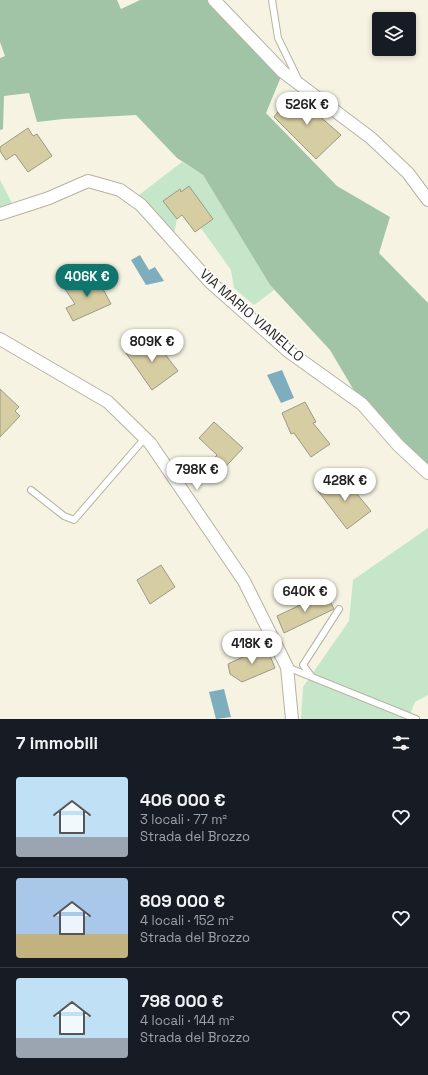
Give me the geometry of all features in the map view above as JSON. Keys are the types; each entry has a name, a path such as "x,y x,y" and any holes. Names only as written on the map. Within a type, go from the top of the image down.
{"street":[{"path":"214,0 283,72 371,138 408,173 428,200"},
{"name":"VIA MARIO VIANELLO","path":"0,214 49,198 88,181 120,190 141,205 210,282 288,351 362,404 398,445 428,473"},
{"path":"0,339 108,402 150,444 244,581 287,667 292,719"}],"lane":[{"path":"272,0 278,38 301,86"},
{"path":"31,490 64,516 74,520 145,438"},
{"path":"313,678 303,664 339,609"},
{"path":"287,667 416,719"}],"green space":[{"path":"0,0 117,0 121,9 140,0 214,0 283,72 266,113 337,186 390,217 379,253 428,303 428,473 362,404 330,350 270,285 203,175 177,158 136,115 37,122 29,93 4,96 3,129 0,130 0,58 5,56 0,42"},
{"path":"182,162 203,175 274,290 254,305 234,288 231,270 201,228 213,219 189,186 181,192 179,189 164,201 177,219 174,234 139,195"},
{"path":"0,180 13,205 0,209"},
{"path":"428,528 428,695 415,702 408,719 301,719 303,687 349,621 353,580"}],"water":[{"path":"140,255 149,270 155,267 164,281 146,285 131,260"},
{"path":"282,370 294,398 281,403 267,375"},
{"path":"224,689 231,717 216,719 209,692"}],"building":[{"path":"293,93 341,135 316,159 274,117"},
{"path":"28,128 33,136 37,134 52,156 28,172 15,154 6,160 0,151 0,147"},
{"path":"189,186 213,219 195,232 182,215 177,219 163,201 180,189 181,192"},
{"path":"95,274 111,304 73,321 66,308 75,304 65,289"},
{"path":"151,336 178,371 152,390 126,353"},
{"path":"0,389 19,407 15,411 20,416 0,437"},
{"path":"305,402 316,422 313,423 330,444 311,457 294,433 291,434 282,413"},
{"path":"214,422 243,448 217,476 207,466 217,455 199,438"},
{"path":"342,476 371,511 347,529 318,491"},
{"path":"161,565 175,587 150,604 137,580"},
{"path":"326,593 334,609 284,633 277,616"},
{"path":"266,646 275,668 242,682 230,674 228,664"}]}
